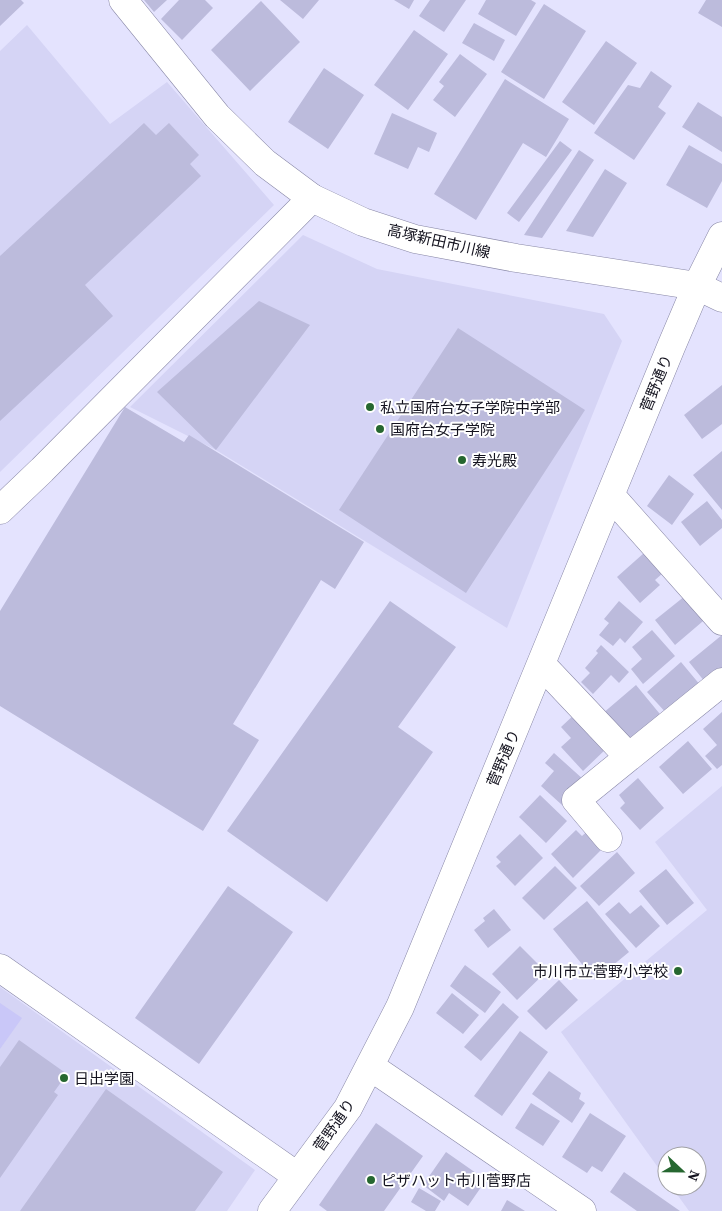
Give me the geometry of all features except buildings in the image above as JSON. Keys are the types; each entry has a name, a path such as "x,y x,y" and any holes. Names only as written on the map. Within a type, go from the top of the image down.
{"street":[{"name":"高塚新田市川線","path":"123,0 217,116 265,164 312,198 363,222 415,239 516,258 697,286 722,298"},
{"path":"0,510 312,198"},
{"name":"菅野通り","path":"272,1211 348,1108 371,1067 400,1007 697,286 722,236"},
{"path":"697,286 722,270"},
{"path":"611,496 722,621"},
{"path":"542,665 629,757"},
{"path":"608,838 576,800 722,682"},
{"path":"0,968 297,1176"},
{"path":"371,1067 582,1211"}],"shaded area":[{"path":"27,25 110,124 167,82 274,205 0,472 0,51"},
{"name":"国府台女子学院","path":"303,235 377,269 604,314 622,341 507,628 216,450 130,407"},
{"name":"市川市立菅野小学校","path":"722,786 722,1211 689,1211 678,1196 707,1196 707,1146 657,1146 657,1166 561,1032 707,910 655,842"},
{"name":"日出学園","path":"0,987 255,1170 227,1211 0,1211"},
{"path":"0,1003 22,1018 0,1049"}],"place":[{"name":"私立国府台女子学院中学部","path":"370,407"},
{"name":"国府台女子学院","path":"380,429"},
{"name":"寿光殿","path":"462,460"},
{"name":"市川市立菅野小学校","path":"678,971"},
{"name":"日出学園","path":"64,1078"},
{"name":"ピザハット市川菅野店","path":"371,1180"}]}
